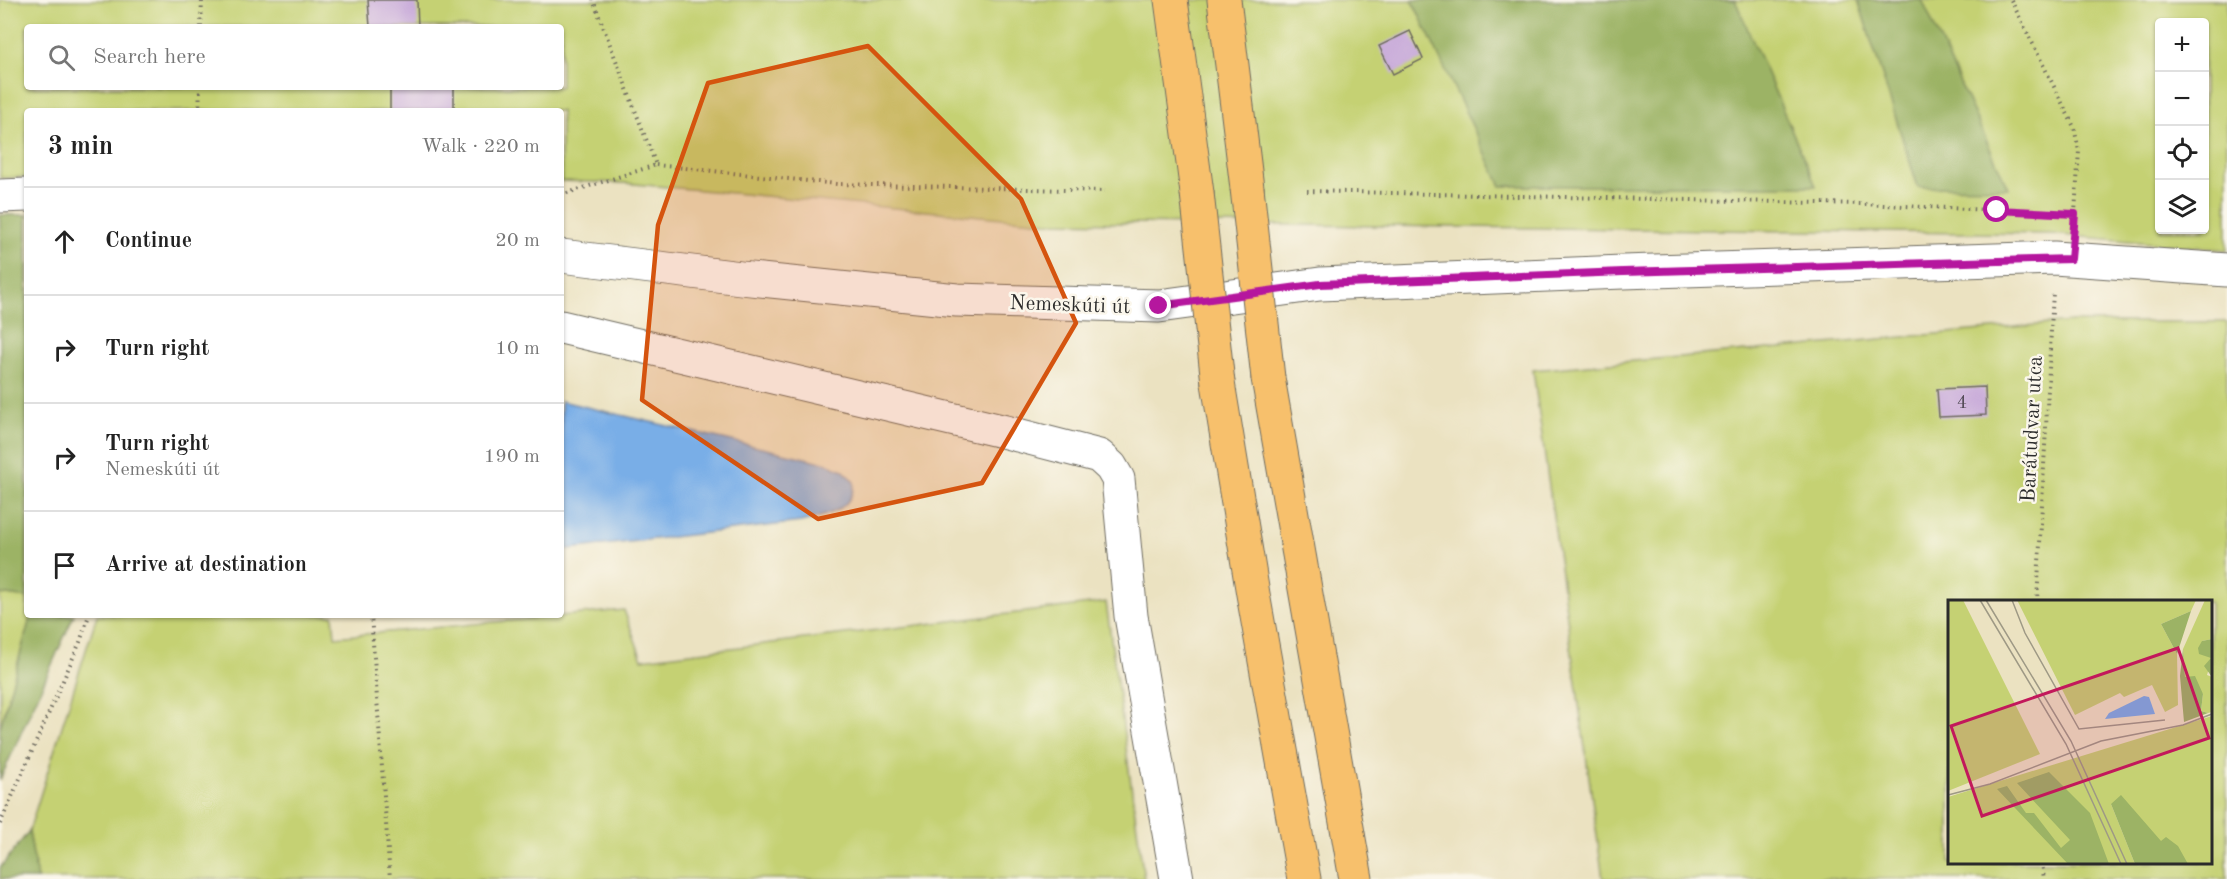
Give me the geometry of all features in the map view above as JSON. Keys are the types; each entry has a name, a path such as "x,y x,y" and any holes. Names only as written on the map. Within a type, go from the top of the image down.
{"highway":[{"path":"1171,0 1197,194 1218,383 1304,879"},
{"path":"1224,0 1268,378 1356,879"}],"street":[{"path":"0,196 24,195"},
{"name":"Nemeskúti út","path":"564,256 741,278 957,300 1159,306 1320,284 2062,258 2227,270"},
{"path":"564,328 1099,456 1111,467 1118,479 1131,616 1177,879"}],"path":[{"path":"201,24 202,0"},
{"path":"593,0 656,165"},
{"name":"Barátudvar utca","path":"2011,0 2074,127 2079,151 2075,214 2062,258 2037,600"},
{"path":"199,108 200,90"},
{"path":"564,194 656,165 837,184 1105,191"},
{"path":"1308,191 1862,204 2075,214"},
{"path":"0,824 80,642 88,618"},
{"path":"371,618 390,879"},
{"path":"2042,864 2044,879"}],"highlighted area":[{"path":"868,46 1021,199 1076,323 982,483 818,519 642,400 658,225 708,83"}],"green space":[{"path":"0,0 2227,0 2227,250 2051,234 1045,222 624,183 564,181 564,108 24,108 24,177 0,178"},
{"path":"1412,0 1735,0 1816,186 1501,186"},
{"path":"1858,0 1922,0 2008,188 1918,187"},
{"path":"0,215 24,215 24,598 0,594"},
{"path":"2071,322 2227,322 2227,879 1603,879 1533,370"},
{"path":"0,594 24,598 24,618 30,618 0,728"},
{"path":"1106,602 1144,879 37,879 29,831 96,618 333,618 335,637 538,618 564,618 564,616 624,610 642,659"},
{"path":"30,618 73,618 0,780 0,728"},
{"path":"29,831 37,879 0,879 0,868"}],"water":[{"path":"564,402 826,463 843,470 854,482 849,500 836,511 801,522 564,550"}],"building":[{"path":"368,0 417,0 418,24 370,24"},
{"path":"1410,31 1423,59 1393,74 1379,46"},
{"path":"390,90 454,90 454,108 390,108"},
{"path":"1985,387 1986,415 1939,417 1937,389"}],"route":[{"path":"1159,306 1320,284 1623,272 2071,259 2075,214 1997,210"}]}
